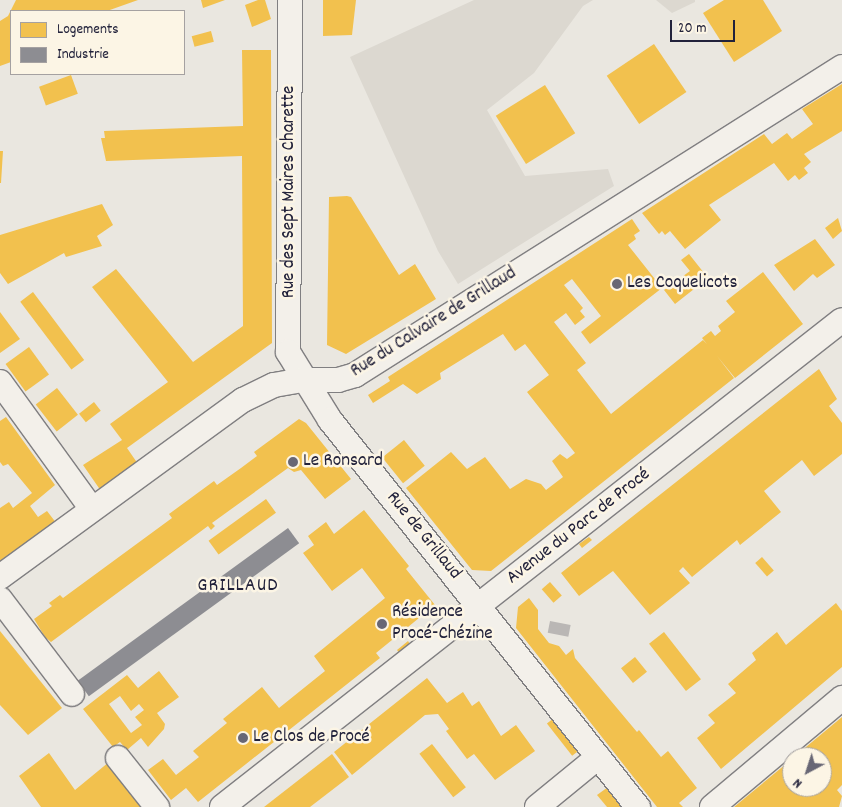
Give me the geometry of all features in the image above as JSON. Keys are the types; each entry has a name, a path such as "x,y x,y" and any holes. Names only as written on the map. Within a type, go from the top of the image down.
{"street":[{"name":"Rue des Sept Maires Charette","path":"290,0 288,352 303,380"},
{"name":"Rue du Calvaire de Grillaud","path":"0,577 243,400 274,385 303,380 338,380 355,375 842,67"},
{"name":"Avenue du Parc de Procé","path":"222,807 842,320"},
{"name":"Rue de Grillaud","path":"303,380 330,420 638,807"},
{"path":"0,382 92,509"},
{"path":"0,599 72,694"},
{"path":"712,807 842,698"},
{"path":"537,807 598,757"},
{"path":"118,758 157,807"}],"shaded area":[{"path":"474,0 593,0 583,6 534,73 487,110 525,176 608,169 614,186 458,284 438,251 350,57"},
{"path":"656,0 695,0 695,2 672,13"},
{"path":"550,621 571,625 568,637 548,633"}],"building: Logements":[{"path":"16,0 138,0 110,10 11,10"},
{"path":"201,0 225,0 203,8"},
{"path":"258,0 265,0 271,19 252,27 245,5"},
{"path":"323,0 356,0 352,35 323,36"},
{"path":"724,0 763,0 782,31 734,62 703,13"},
{"path":"10,12 10,62 0,66 0,21 8,16"},
{"path":"211,31 214,42 195,47 192,36"},
{"path":"654,44 686,92 639,124 607,76"},
{"path":"242,50 271,50 272,343 127,448 138,464 101,491 83,465 122,440 110,424 168,382 92,287 116,269 193,362 243,326 242,156 106,161 101,138 105,138 104,131 243,126"},
{"path":"71,75 78,94 46,105 39,87"},
{"path":"842,84 842,131 804,154 811,162 804,168 808,173 799,180 795,175 788,181 774,163 709,205 721,220 685,249 670,231 665,235 662,231 659,234 642,213 764,134 772,144 787,133 792,139 813,124 802,109"},
{"path":"545,85 575,133 526,164 496,116"},
{"path":"0,151 3,151 1,183 0,183"},
{"path":"329,197 351,197 399,275 415,264 436,299 346,354 327,345"},
{"path":"102,204 113,225 97,236 102,246 66,257 64,253 8,284 0,273 0,235"},
{"path":"838,218 842,231 833,239 825,228"},
{"path":"632,219 640,231 634,235 636,239 628,245 662,288 590,344 581,332 601,316 572,279 564,285 583,308 580,311 585,317 575,325 566,313 554,322 586,363 577,370 611,414 703,340 707,344 702,338 711,331 715,336 721,331 718,326 735,312 726,301 763,272 803,324 735,378 717,356 734,378 491,571 472,570 406,488 451,452 467,469 485,457 510,489 526,479 541,484 546,490 563,477 552,461 560,454 567,459 575,453 527,392 549,375 525,344 515,351 503,334 440,373 441,379 417,394 403,384 373,403 368,395 390,381 388,377"},
{"path":"815,239 835,265 817,278 813,274 794,291 774,265"},
{"path":"689,254 708,278 675,304 664,290 690,271 681,260"},
{"path":"33,292 84,360 71,370 20,302"},
{"path":"0,312 20,339 0,353"},
{"path":"29,347 49,375 26,392 6,364"},
{"path":"819,369 837,399 829,406 842,423 842,454 814,476 802,460 764,491 781,512 740,545 737,540 692,577 683,567 679,571 690,583 650,615 613,571 579,596 561,573"},
{"path":"57,388 78,415 57,431 36,405"},
{"path":"94,402 101,411 86,422 79,414"},
{"path":"6,417 55,485 30,506 38,517 47,511 57,524 0,566 0,508 9,502 13,508 32,493 8,464 3,466 0,462 0,421"},
{"path":"299,419 306,423 351,479 325,499 301,470 294,472 288,468 212,523 215,526 211,530 208,526 51,642 45,637 34,619 52,606 49,603 60,595 63,598 172,518 169,514 214,481 217,485 241,468 257,456 254,452"},
{"path":"404,440 425,466 403,483 382,458"},
{"path":"266,499 276,513 219,554 209,541"},
{"path":"364,510 409,566 406,569 435,605 376,653 380,658 198,802 186,788 171,800 148,770 163,759 176,775 199,757 193,751 227,723 223,719 262,687 279,708 325,671 314,656 385,598 362,568 332,591 303,553 314,545 308,536 326,522 334,534"},
{"path":"589,537 592,540 582,548 579,544"},
{"path":"762,557 774,571 767,576 755,563"},
{"path":"550,582 562,596 554,603 542,589"},
{"path":"529,598 538,610 538,629 549,643 559,646 566,655 573,649 575,658 637,732 639,730 661,757 668,751 697,788 679,803 683,807 657,807 516,628 518,607"},
{"path":"836,603 842,611 842,667 721,769 697,738 715,723 708,715 736,693 728,684 756,660 752,653 777,632 786,645"},
{"path":"0,631 62,708 28,735 0,705"},
{"path":"664,632 701,679 686,691 649,644"},
{"path":"408,641 411,646 400,654 397,650"},
{"path":"635,657 647,672 633,683 621,668"},
{"path":"159,671 179,697 157,713 165,724 164,729 148,747 141,738 127,750 120,742 113,747 83,709 127,675 138,688","holes":["120,696 131,711 139,704 144,710 135,717 142,725 131,733 109,704"]},
{"path":"427,678 447,703 463,692 472,706 479,701 501,736 516,725 535,751 495,780 474,754 467,759 446,731 449,729 438,714 425,715 352,775 334,752"},
{"path":"842,717 842,785 837,790 842,796 839,807 734,807 782,767 782,797 832,797 832,747 806,747"},
{"path":"554,718 579,750 572,756 547,724"},
{"path":"432,744 466,787 453,797 419,754"},
{"path":"49,753 75,790 109,762 144,807 41,807 19,776"},
{"path":"332,754 349,777 310,807 264,807"},
{"path":"608,787 623,807 607,807 597,795"}],"building: Industrie":[{"path":"288,528 299,543 89,696 78,681"}],"place":[{"name":"Les Coquelicots","path":"617,284"},
{"name":"Le Ronsard","path":"293,462"},
{"name":"Résidence Procé-Chézine","path":"382,624"},
{"name":"Le Clos de Procé","path":"243,738"}],"district":[{"name":"GRILLAUD","path":"238,586"}]}
